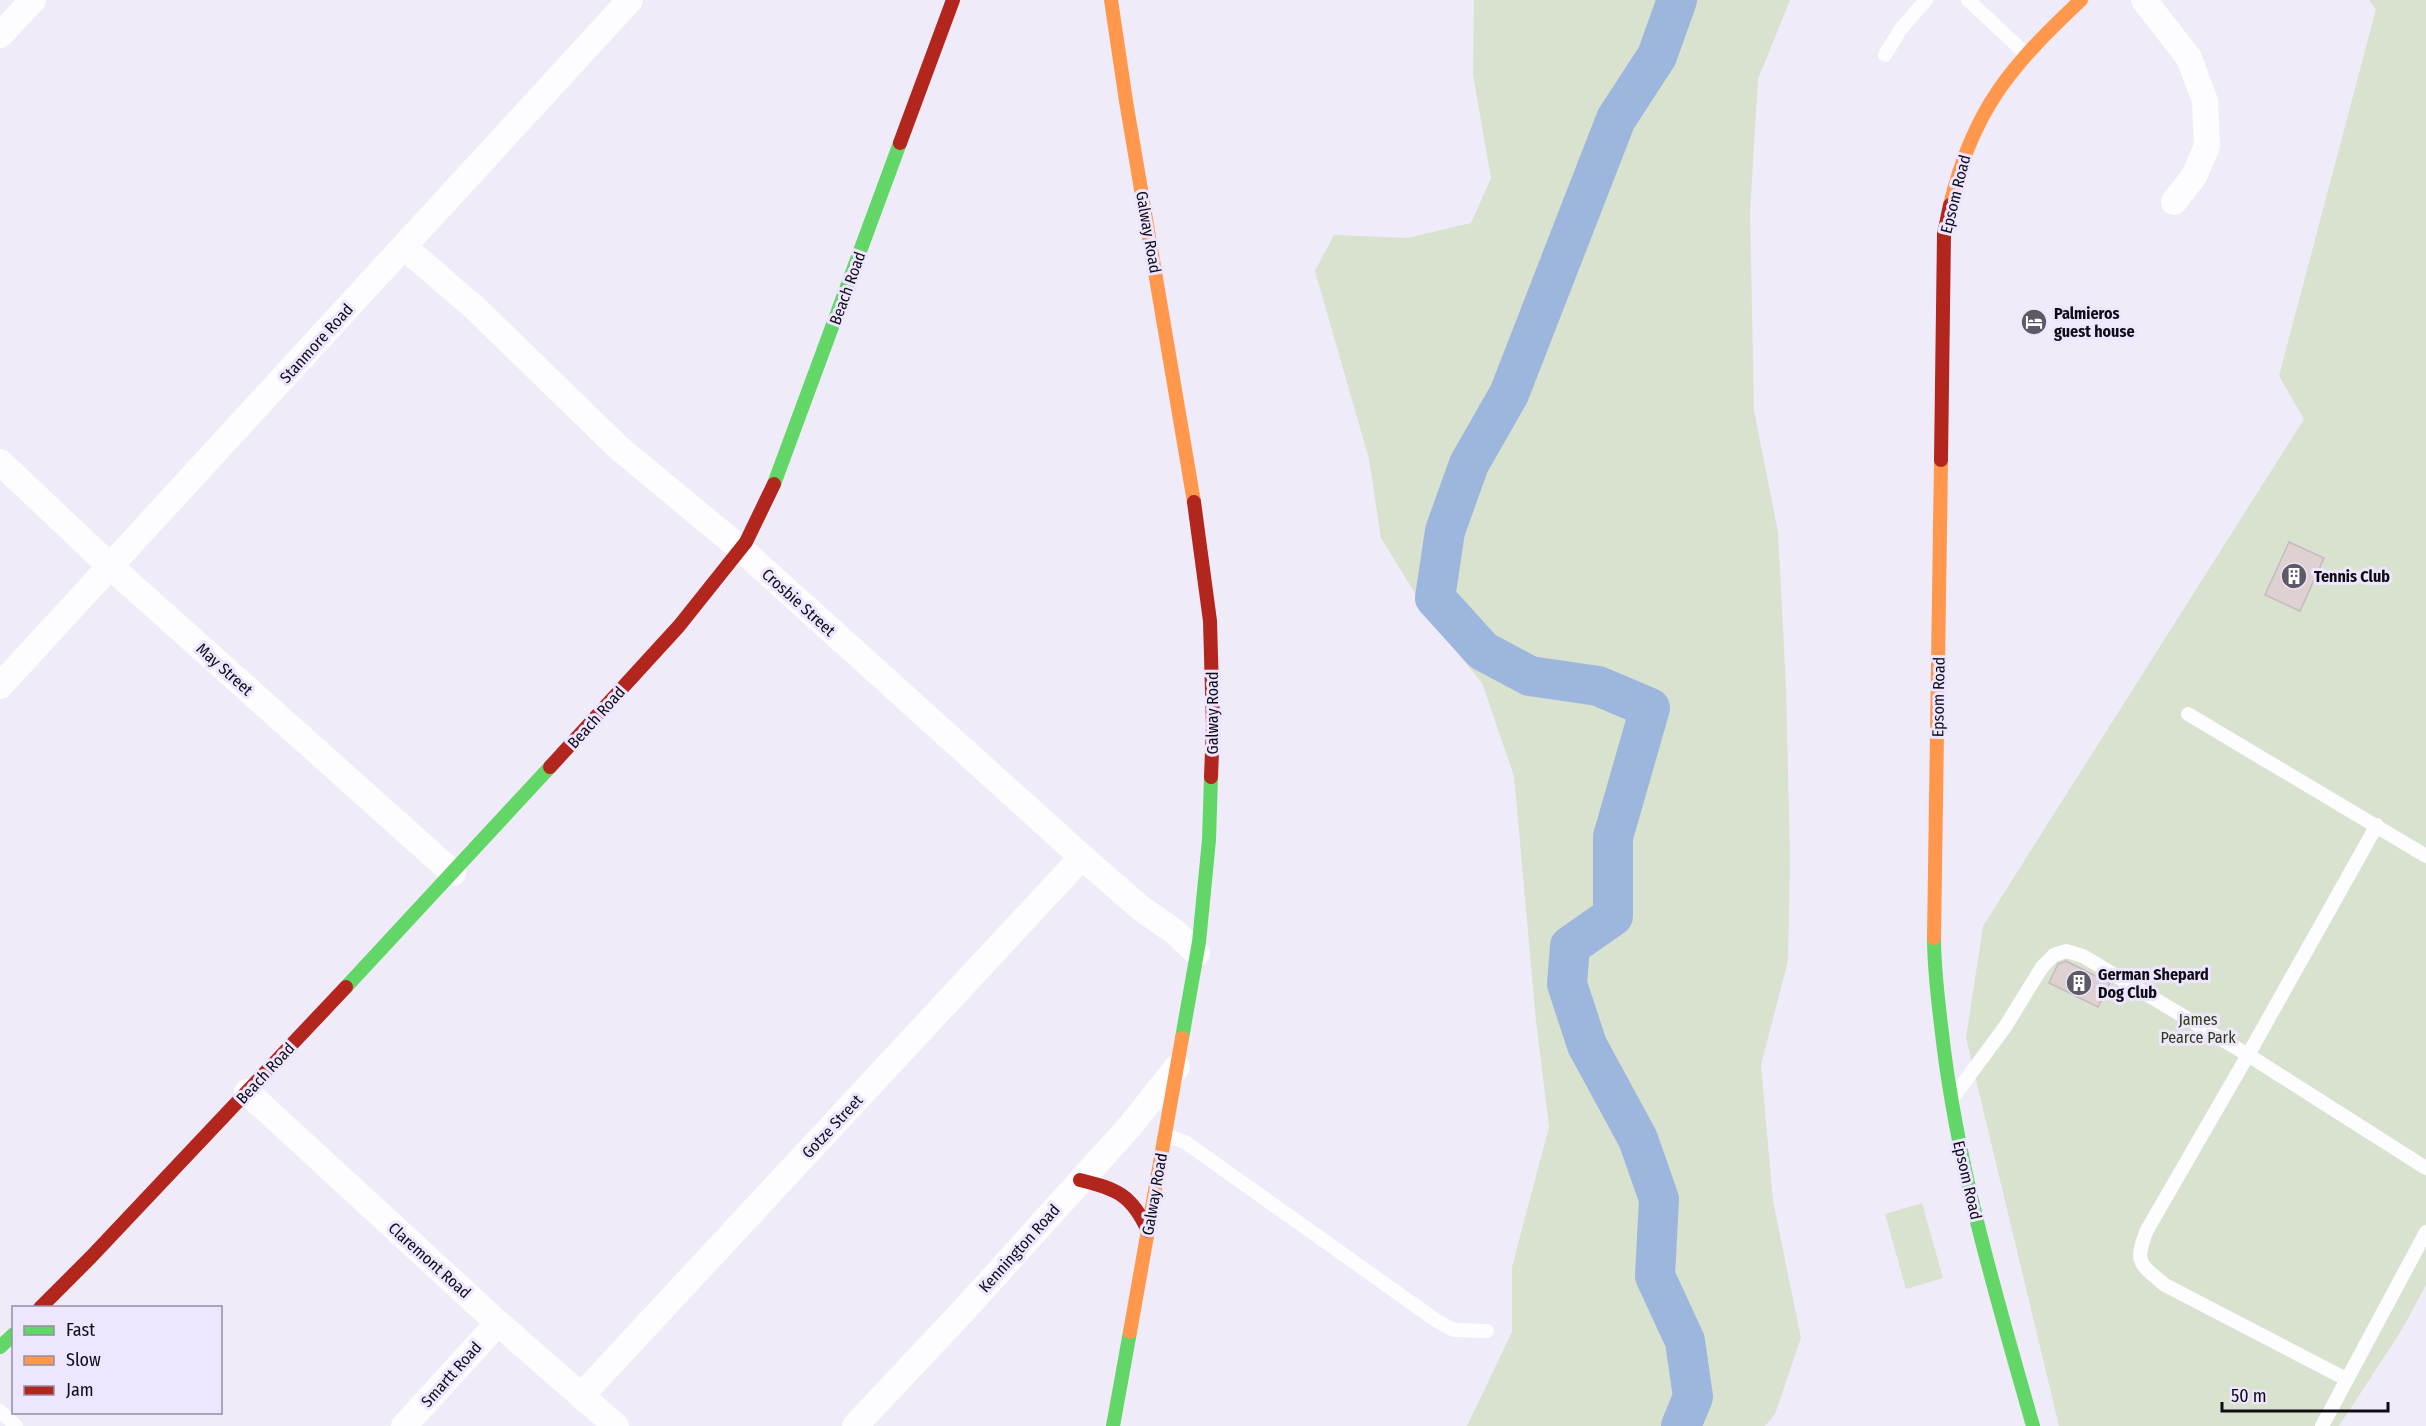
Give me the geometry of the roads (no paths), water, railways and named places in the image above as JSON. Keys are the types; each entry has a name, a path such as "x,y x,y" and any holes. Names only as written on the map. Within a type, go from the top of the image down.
{"street":[{"path":"0,35 33,0"},
{"name":"Stanmore Road","path":"0,686 630,0"},
{"name":"Beach Road","path":"42,1306 91,1257 453,873 679,626 741,549 766,504 788,449 953,0"},
{"name":"Galway Road","path":"1111,0 1126,100 1190,468 1210,621 1212,771 1209,840 1197,953 1113,1426"},
{"name":"Epsom Road","path":"2033,1426 1994,1290 1963,1163 1950,1101 1934,968 1944,234 1956,179 1978,122 1991,99 2037,42 2081,0"},
{"path":"2144,0 2189,58 2205,101 2207,146 2194,176 2174,202"},
{"name":"Crosbie Street","path":"404,247 477,310 619,448 741,549 1082,857 1142,909 1175,932 1197,953"},
{"name":"May Street","path":"0,462 111,567 453,873"},
{"name":"Gotze Street","path":"581,1395 1082,857"},
{"name":"Kennington Road","path":"855,1426 964,1310 1142,1112 1177,1066"},
{"name":"Claremont Road","path":"246,1092 498,1323 616,1426"},
{"path":"1080,1180 1107,1187 1129,1198 1139,1211 1148,1231"},
{"name":"Smartt Road","path":"404,1426 498,1323"},
{"path":"0,1347 12,1336"}],"lane":[{"path":"1885,56 1900,30 1926,0"},
{"path":"1968,0 2027,55"},
{"path":"2188,714 2426,856"},
{"path":"2346,1379 2165,1285 2143,1266 2139,1257 2146,1230 2248,1055 2377,825"},
{"path":"1950,1101 2005,1027 2042,967 2054,955 2066,951 2083,956 2248,1055 2426,1168"},
{"path":"1165,1135 1185,1142 1437,1321 1454,1329 1487,1331"},
{"path":"2322,1426 2426,1232"},
{"path":"0,1411 16,1426"}],"waterway":[{"path":"1677,0 1657,56 1616,119 1509,394 1469,464 1445,531 1435,598 1483,651 1530,676 1598,686 1650,708 1613,837 1613,916 1570,946 1567,984 1587,1045 1638,1139 1659,1199 1655,1276 1685,1341 1693,1397 1681,1426"}],"place":[{"name":"Palmieros guest house","path":"2034,322"},
{"name":"Tennis Club","path":"2294,576"},
{"name":"German Shepard Dog Club","path":"2079,983"}],"park label":[{"name":"James Pearce Park","path":"2198,1028"}]}
